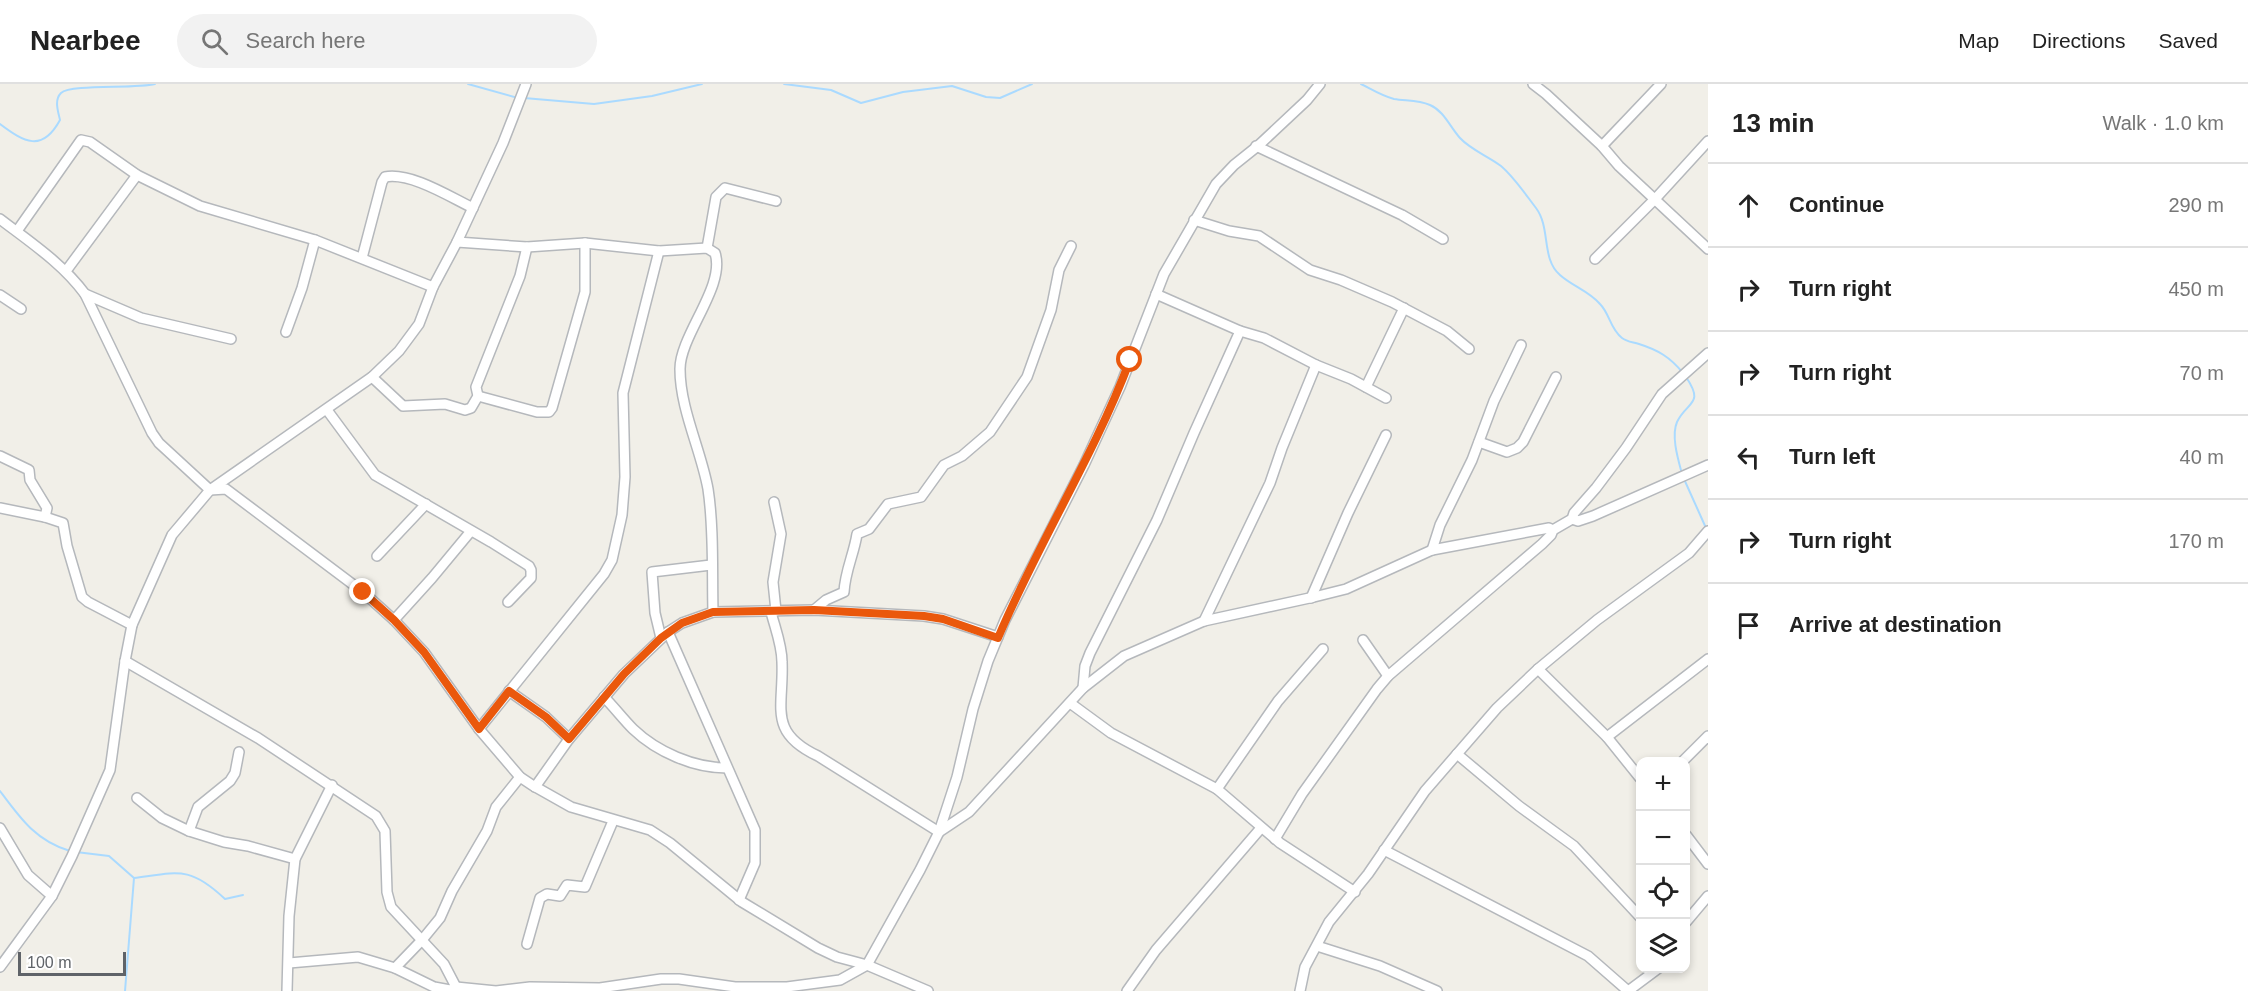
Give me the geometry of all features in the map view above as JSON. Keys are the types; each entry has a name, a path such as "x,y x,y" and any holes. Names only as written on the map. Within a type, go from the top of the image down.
{"street":[{"path":"289,963 358,957 395,968 434,987 450,990 496,991 530,987 598,990 661,979 748,988 787,987 840,980 867,965 939,832 957,777 973,709 988,661 1111,406 1164,274 1216,184 1307,100 1320,84"},
{"path":"1533,84 1546,88 1619,166 1656,198 1708,249"},
{"path":"1645,84 1652,93"},
{"path":"1602,146 1661,84"},
{"path":"0,967 52,896 110,770 132,624 171,535 210,490 372,377 399,351 419,324 433,287 457,242 510,127 526,85"},
{"path":"16,231 81,140 90,142 136,175 200,206 315,240 433,287"},
{"path":"1595,259 1656,198 1708,141"},
{"path":"1257,146 1402,215 1443,239"},
{"path":"66,272 136,175"},
{"path":"362,258 382,182 386,177 396,175 410,178 473,208"},
{"path":"707,248 716,197 724,188 776,201"},
{"path":"0,219 66,272 84,294 152,434 159,443 210,490 226,489 354,586 394,620 424,652 479,729 520,777 571,807 650,830 670,843 739,900 818,948 837,957 867,965 928,991"},
{"path":"1194,220 1229,231 1259,236 1310,270 1341,280 1404,308 1447,331 1470,349"},
{"path":"286,332 302,288 315,240"},
{"path":"457,242 527,247 585,243 659,251 707,248 712,250 716,257 715,276 684,348 680,369 691,427 708,487 713,612"},
{"path":"478,396 537,412 549,412 552,408 585,292 585,243"},
{"path":"814,610 826,600 844,592 844,581 849,561 854,554 857,534 870,529 888,504 921,497 944,465 962,456 990,432 1028,377 1051,310 1059,270 1071,246"},
{"path":"372,377 403,406 446,404 465,410 471,408 478,396 476,387 520,276 527,247"},
{"path":"479,729 612,560 622,514 625,477 623,393 659,251"},
{"path":"84,294 141,318 231,339"},
{"path":"1156,294 1240,331 1264,338 1386,398"},
{"path":"0,295 21,309"},
{"path":"1366,387 1404,308"},
{"path":"1083,688 1085,666 1090,653 1158,520 1240,331"},
{"path":"1432,550 1440,525 1472,460 1494,401 1521,345"},
{"path":"1275,839 1302,794 1388,676 1542,544 1553,530 1572,519 1574,513 1626,448 1662,394 1708,353"},
{"path":"1204,621 1270,483 1316,365"},
{"path":"1479,441 1507,452 1517,448 1523,442 1556,377"},
{"path":"327,410 375,475 501,548 531,570 531,578 508,602"},
{"path":"1311,598 1348,513 1386,435"},
{"path":"0,456 29,470 30,480 47,508 45,517"},
{"path":"1572,519 1578,521 1593,516 1708,465"},
{"path":"774,502 781,534 773,582 774,612 782,656 780,714 788,733 802,748 939,832"},
{"path":"377,556 426,504"},
{"path":"0,508 63,523 67,546 82,597 132,624"},
{"path":"939,832 969,812 1083,688 1124,656 1204,621 1346,589 1432,550 1549,528 1553,530"},
{"path":"394,620 471,531"},
{"path":"1300,991 1305,967 1329,922 1354,892 1425,791 1497,708 1538,669 1597,620 1689,553 1708,531"},
{"path":"711,566 652,572 655,613 755,830 755,863 739,900"},
{"path":"535,787 569,739 624,674 665,635 682,623 713,612 814,610 924,616 943,619 998,638"},
{"path":"1363,640 1388,676"},
{"path":"1217,789 1278,701 1323,649"},
{"path":"1607,737 1708,659"},
{"path":"125,661 258,738 376,816 385,831 388,901 444,964 460,989"},
{"path":"1538,669 1607,737 1636,772"},
{"path":"509,691 546,717 569,739"},
{"path":"604,697 633,729 659,748 691,763 711,768 727,768"},
{"path":"1070,704 1111,733 1217,789 1275,839 1354,892"},
{"path":"1687,757 1708,736"},
{"path":"189,831 198,807 230,781 235,773 239,752"},
{"path":"1457,754 1520,806 1574,846 1636,912"},
{"path":"395,968 440,918 452,891 487,831 496,807 520,777"},
{"path":"287,991 289,916 295,859 332,785"},
{"path":"137,798 162,818 189,831 295,859"},
{"path":"527,944 540,898 547,894 560,896 567,885 585,887 613,820"},
{"path":"0,828 28,875 52,896"},
{"path":"1127,991 1156,950 1261,828"},
{"path":"1690,840 1708,864"},
{"path":"1384,850 1588,956 1628,991 1653,973"},
{"path":"1689,919 1708,896"},
{"path":"1317,946 1380,966 1437,991"},
{"path":"840,980 842,991"},
{"path":"686,991 690,981"}],"waterway":[{"path":"0,124 17,136 39,141 46,137 60,120 57,102 61,93 67,90 155,84"},
{"path":"468,84 518,98"},
{"path":"524,98 594,104 652,96 702,84"},
{"path":"784,84 831,90 861,103 903,92 952,86 986,97 1000,98 1032,84"},
{"path":"1361,84 1390,98 1430,105 1443,115 1464,142 1501,166 1520,186 1541,216 1550,261 1560,275 1596,299 1622,338 1658,352 1668,358 1683,373"},
{"path":"1682,474 1676,448 1675,428 1681,415 1694,398 1686,377"},
{"path":"1684,479 1706,528"},
{"path":"0,791 38,835 70,851"},
{"path":"76,852 109,856 134,878 125,991"},
{"path":"134,878 173,873 183,874 202,881 225,899 243,895"}],"route":[{"path":"363,592 424,652 479,729 509,691 546,717 569,739 624,674 661,638 682,623 713,612 814,610 924,616 943,619 998,638 1084,465 1130,360"}]}
